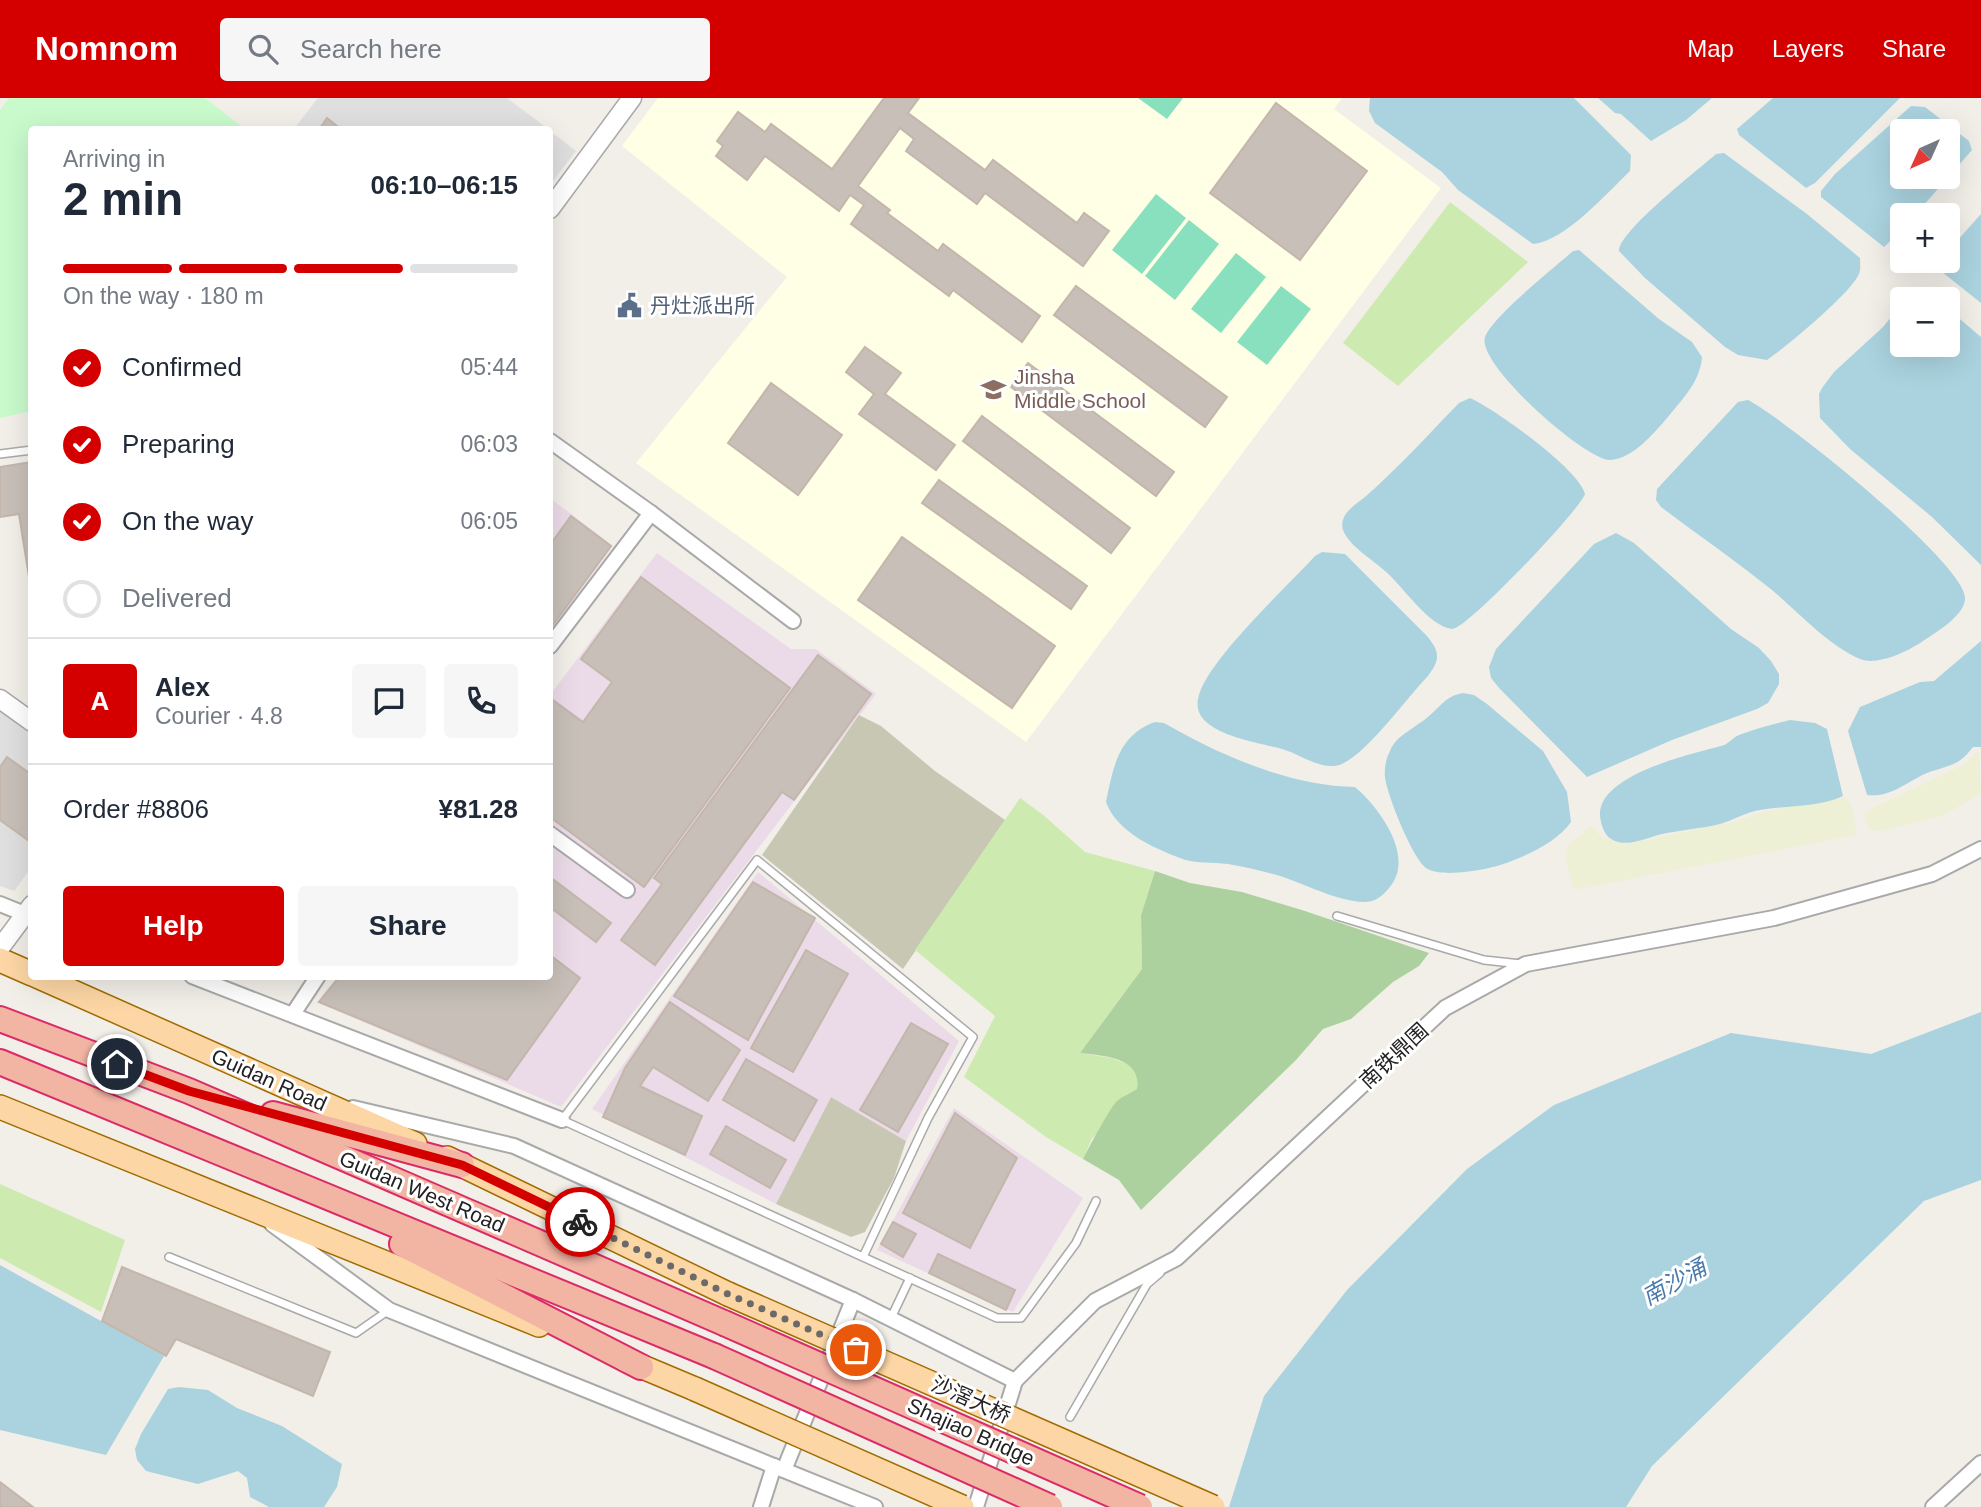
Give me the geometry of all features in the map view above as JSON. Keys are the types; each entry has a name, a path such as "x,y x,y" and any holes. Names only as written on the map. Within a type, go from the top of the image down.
{"highway":[{"name":"Guidan West Road","path":"0,1020 189,1091 724,1323"},
{"name":"Guidan West Road","path":"4,1064 714,1356"},
{"path":"189,1091 462,1165"},
{"path":"255,1168 641,1367"},
{"name":"Shajiao Bridge","path":"724,1323 1140,1507"},
{"name":"Shajiao Bridge","path":"714,1356 1050,1507"}],"main road":[{"path":"0,960 28,972"},
{"name":"Guidan Road","path":"46,980 462,1165 728,1294"},
{"path":"0,1107 695,1388 962,1507"},
{"name":"沙滘大桥","path":"728,1294 1213,1507"}],"street":[{"path":"553,205 632,98"},
{"path":"553,443 651,513 793,621"},
{"path":"553,642 651,513"},
{"path":"0,699 28,719"},
{"path":"553,836 627,890"},
{"name":"南铁鼎围","path":"976,1507 1016,1381 1095,1301 1177,1258 1445,1008 1526,964 1774,918 1932,874 1981,849"},
{"path":"0,904 28,912"},
{"path":"0,948 28,913"},
{"path":"203,980 562,1120"},
{"path":"293,1014 315,980"},
{"path":"308,1097 514,1146 853,1300 1016,1381"},
{"path":"251,1209 389,1310 875,1507"},
{"path":"761,1507 853,1300"},
{"path":"1933,1507 1981,1463"}],"lane":[{"path":"0,454 28,450"},
{"path":"863,1257 929,1118 973,1037 757,860 562,1120 997,1318 1021,1318 1076,1244 1096,1201"},
{"path":"1337,916 1485,960 1526,964"},
{"path":"169,1257 356,1333 389,1310"},
{"path":"1070,1417 1147,1284 1177,1258"},
{"path":"890,1319 910,1278"}],"shaded area":[{"path":"318,98 507,98 544,126 296,126"},
{"name":"Jinsha Middle School","path":"658,98 1342,98 1334,109 1441,188 1026,742 636,463 787,277 622,146"},
{"path":"553,133 576,151 553,181"},
{"path":"553,500 613,546 553,628"},
{"path":"657,553 791,649 816,649 876,694 561,1107 317,1002 335,980 553,980 553,691"},
{"path":"0,691 28,712 28,872 14,891 0,886"},
{"path":"859,715 881,726 935,771 1005,820 903,969 762,855"},
{"path":"1979,750 1981,793 1943,816 1880,831 1869,830 1864,814 1868,810 1965,764"},
{"path":"1845,797 1851,803 1857,835 1574,890 1572,885 1565,857 1568,845 1591,826 1602,837 1625,844 1732,822 1766,811"},
{"path":"758,872 959,1041 906,1141 831,1097 776,1204 592,1109"},
{"path":"831,1097 906,1141 894,1178 865,1232 851,1237 776,1204"},
{"path":"954,1108 1083,1198 1013,1312 877,1250"}],"green space":[{"path":"9,98 205,98 241,126 28,126 28,412 0,418 0,110"},
{"path":"1138,98 1183,98 1167,119"},
{"path":"1156,194 1186,218 1142,274 1112,250"},
{"path":"1450,202 1528,262 1398,386 1343,343"},
{"path":"1189,220 1219,244 1175,300 1145,276"},
{"path":"1236,253 1266,277 1221,333 1191,309"},
{"path":"1281,286 1311,309 1267,365 1237,342"},
{"path":"1020,798 1085,852 1155,871 1141,915 1142,969 1080,1053 1112,1058 1132,1066 1138,1079 1137,1089 1115,1103 1100,1132 1092,1138 1083,1159 1046,1137 964,1077 995,1016 915,950"},
{"path":"1155,871 1190,883 1242,892 1429,953 1419,966 1393,982 1351,1019 1323,1029 1296,1060 1141,1210 1119,1180 1083,1159 1114,1105 1137,1089 1134,1070 1110,1057 1080,1053 1142,969 1141,915"},
{"path":"0,1184 125,1240 101,1312 0,1258"}],"water":[{"path":"1370,98 1574,98 1631,155 1630,171 1572,225 1545,241 1533,244 1458,190 1442,172 1375,123 1369,111"},
{"path":"1598,98 1712,98 1686,120 1651,141"},
{"path":"1773,98 1900,98 1815,183 1806,188 1739,135 1737,129"},
{"path":"1911,106 1925,107 1941,119 1896,119"},
{"path":"1890,125 1890,189 1938,189 1926,203 1890,203 1890,241 1884,247 1821,197 1821,191 1835,174"},
{"path":"1960,134 1969,141 1972,150 1960,164"},
{"path":"1724,153 1807,214 1860,258 1859,274 1844,294 1767,360 1738,355 1725,347 1645,278 1619,251 1622,242 1632,230 1677,186 1716,154"},
{"path":"1981,214 1981,303 1943,273 1960,273 1960,238"},
{"path":"1579,250 1659,319 1692,342 1702,357 1698,374 1679,403 1642,444 1619,459 1610,460 1597,456 1557,428 1514,388 1497,368 1487,350 1485,337 1499,317 1573,251"},
{"path":"1890,319 1890,357 1960,357 1960,319 1981,337 1981,565 1932,517 1850,449 1820,418 1819,394 1822,388 1834,372"},
{"path":"1470,398 1498,414 1553,456 1580,483 1585,494 1564,522 1522,568 1478,611 1452,629 1434,621 1425,613 1380,566 1356,547 1346,536 1342,524 1352,507 1389,475 1459,403"},
{"path":"1748,400 1832,461 1907,526 1937,556 1958,581 1965,599 1954,618 1940,630 1899,654 1875,661 1860,659 1825,637 1772,590 1661,507 1656,500 1657,489 1738,402"},
{"path":"1616,533 1634,543 1731,629 1759,648 1779,674 1779,684 1768,703 1757,709 1672,740 1587,777 1500,689 1491,678 1489,667 1496,649 1594,544"},
{"path":"1322,552 1345,554 1426,635 1437,656 1435,666 1427,677 1375,737 1352,758 1335,766 1319,764 1215,728 1205,721 1199,711 1198,699 1215,666 1231,646 1315,556"},
{"path":"1981,641 1981,747 1973,747 1957,762 1927,773 1891,792 1867,795 1848,731 1860,707 1920,682 1934,681"},
{"path":"1463,693 1474,695 1487,704 1543,751 1567,792 1571,822 1551,841 1517,859 1479,870 1443,873 1426,868 1414,852 1390,797 1385,767 1397,740 1448,699"},
{"path":"1790,720 1815,723 1827,729 1843,796 1813,804 1755,811 1720,824 1666,833 1634,842 1616,842 1605,832 1600,816 1603,802 1613,789 1629,778 1669,761 1723,745 1745,733"},
{"path":"1155,722 1164,723 1232,757 1280,775 1355,787 1384,820 1397,848 1399,863 1389,888 1382,896 1372,901 1351,901 1261,871 1228,864 1185,860 1158,849 1127,830 1118,822 1106,802 1111,777 1125,744 1133,735"},
{"name":"南沙涌","path":"1981,1012 1981,1180 1924,1201 1652,1466 1626,1507 1229,1507 1264,1396 1347,1290 1467,1169 1554,1105 1731,1033 1871,1054"},
{"path":"0,1265 164,1356 106,1455 0,1430"},
{"path":"179,1387 208,1390 237,1408 282,1426 342,1464 337,1487 324,1507 269,1507 250,1497 247,1478 238,1471 198,1484 146,1471 137,1460 135,1449 168,1389"}],"building":[{"path":"884,98 919,98 908,113 985,170 993,160 1077,223 1084,213 1109,231 1083,266 985,193 977,204 906,151 914,139 900,128 858,186 890,210 887,213 938,251 943,244 1040,316 1022,342 953,290 949,296 851,224 864,205 850,195 839,211 765,156 747,180 716,156 723,146 717,141 738,112 765,132 771,124 832,169"},
{"path":"1276,103 1367,171 1300,260 1210,193"},
{"path":"327,118 337,126 322,126"},
{"path":"1076,286 1227,397 1205,427 1054,315"},
{"path":"865,347 901,373 885,394 955,445 936,470 859,414 874,394 846,372"},
{"path":"1028,363 1174,472 1156,496 1011,387"},
{"path":"771,383 842,435 798,495 728,443"},
{"path":"982,416 1130,528 1111,553 963,441"},
{"path":"28,463 28,571 19,514 0,517 0,467"},
{"path":"939,480 1087,586 1071,609 922,503"},
{"path":"571,516 611,546 553,625 553,541"},
{"path":"902,537 1055,646 1012,708 858,600"},
{"path":"641,577 790,688 644,887 553,819 553,700 583,722 612,682 581,659"},
{"path":"818,655 871,694 794,800 782,792 655,965 621,940 662,884 654,878"},
{"path":"7,757 28,772 28,840 0,820 0,767"},
{"path":"553,879 611,923 596,942 553,909"},
{"path":"753,882 815,918 748,1040 674,996"},
{"path":"806,950 848,974 793,1072 751,1048"},
{"path":"553,957 580,978 507,1080 319,1002 337,980 553,980"},
{"path":"670,1002 740,1050 708,1101 653,1067 640,1086 702,1116 685,1155 603,1117 625,1068"},
{"path":"911,1023 948,1044 898,1132 860,1110"},
{"path":"746,1059 817,1100 794,1141 723,1100"},
{"path":"955,1113 1017,1158 970,1248 903,1213"},
{"path":"726,1126 786,1160 770,1188 710,1154"},
{"path":"893,1222 916,1234 903,1257 881,1244"},
{"path":"938,1254 1015,1290 1006,1310 929,1273"},
{"path":"122,1267 330,1352 313,1396 176,1339 166,1356 102,1321"},
{"path":"0,1482 33,1507 0,1507"}],"way so far":[{"path":"580,1222 728,1294 856,1350"}],"place":[{"name":"丹灶派出所","path":"630,306"},
{"name":"Jinsha Middle School","path":"994,389"}],"route":[{"path":"117,1064 189,1091 462,1165 580,1222"}]}
